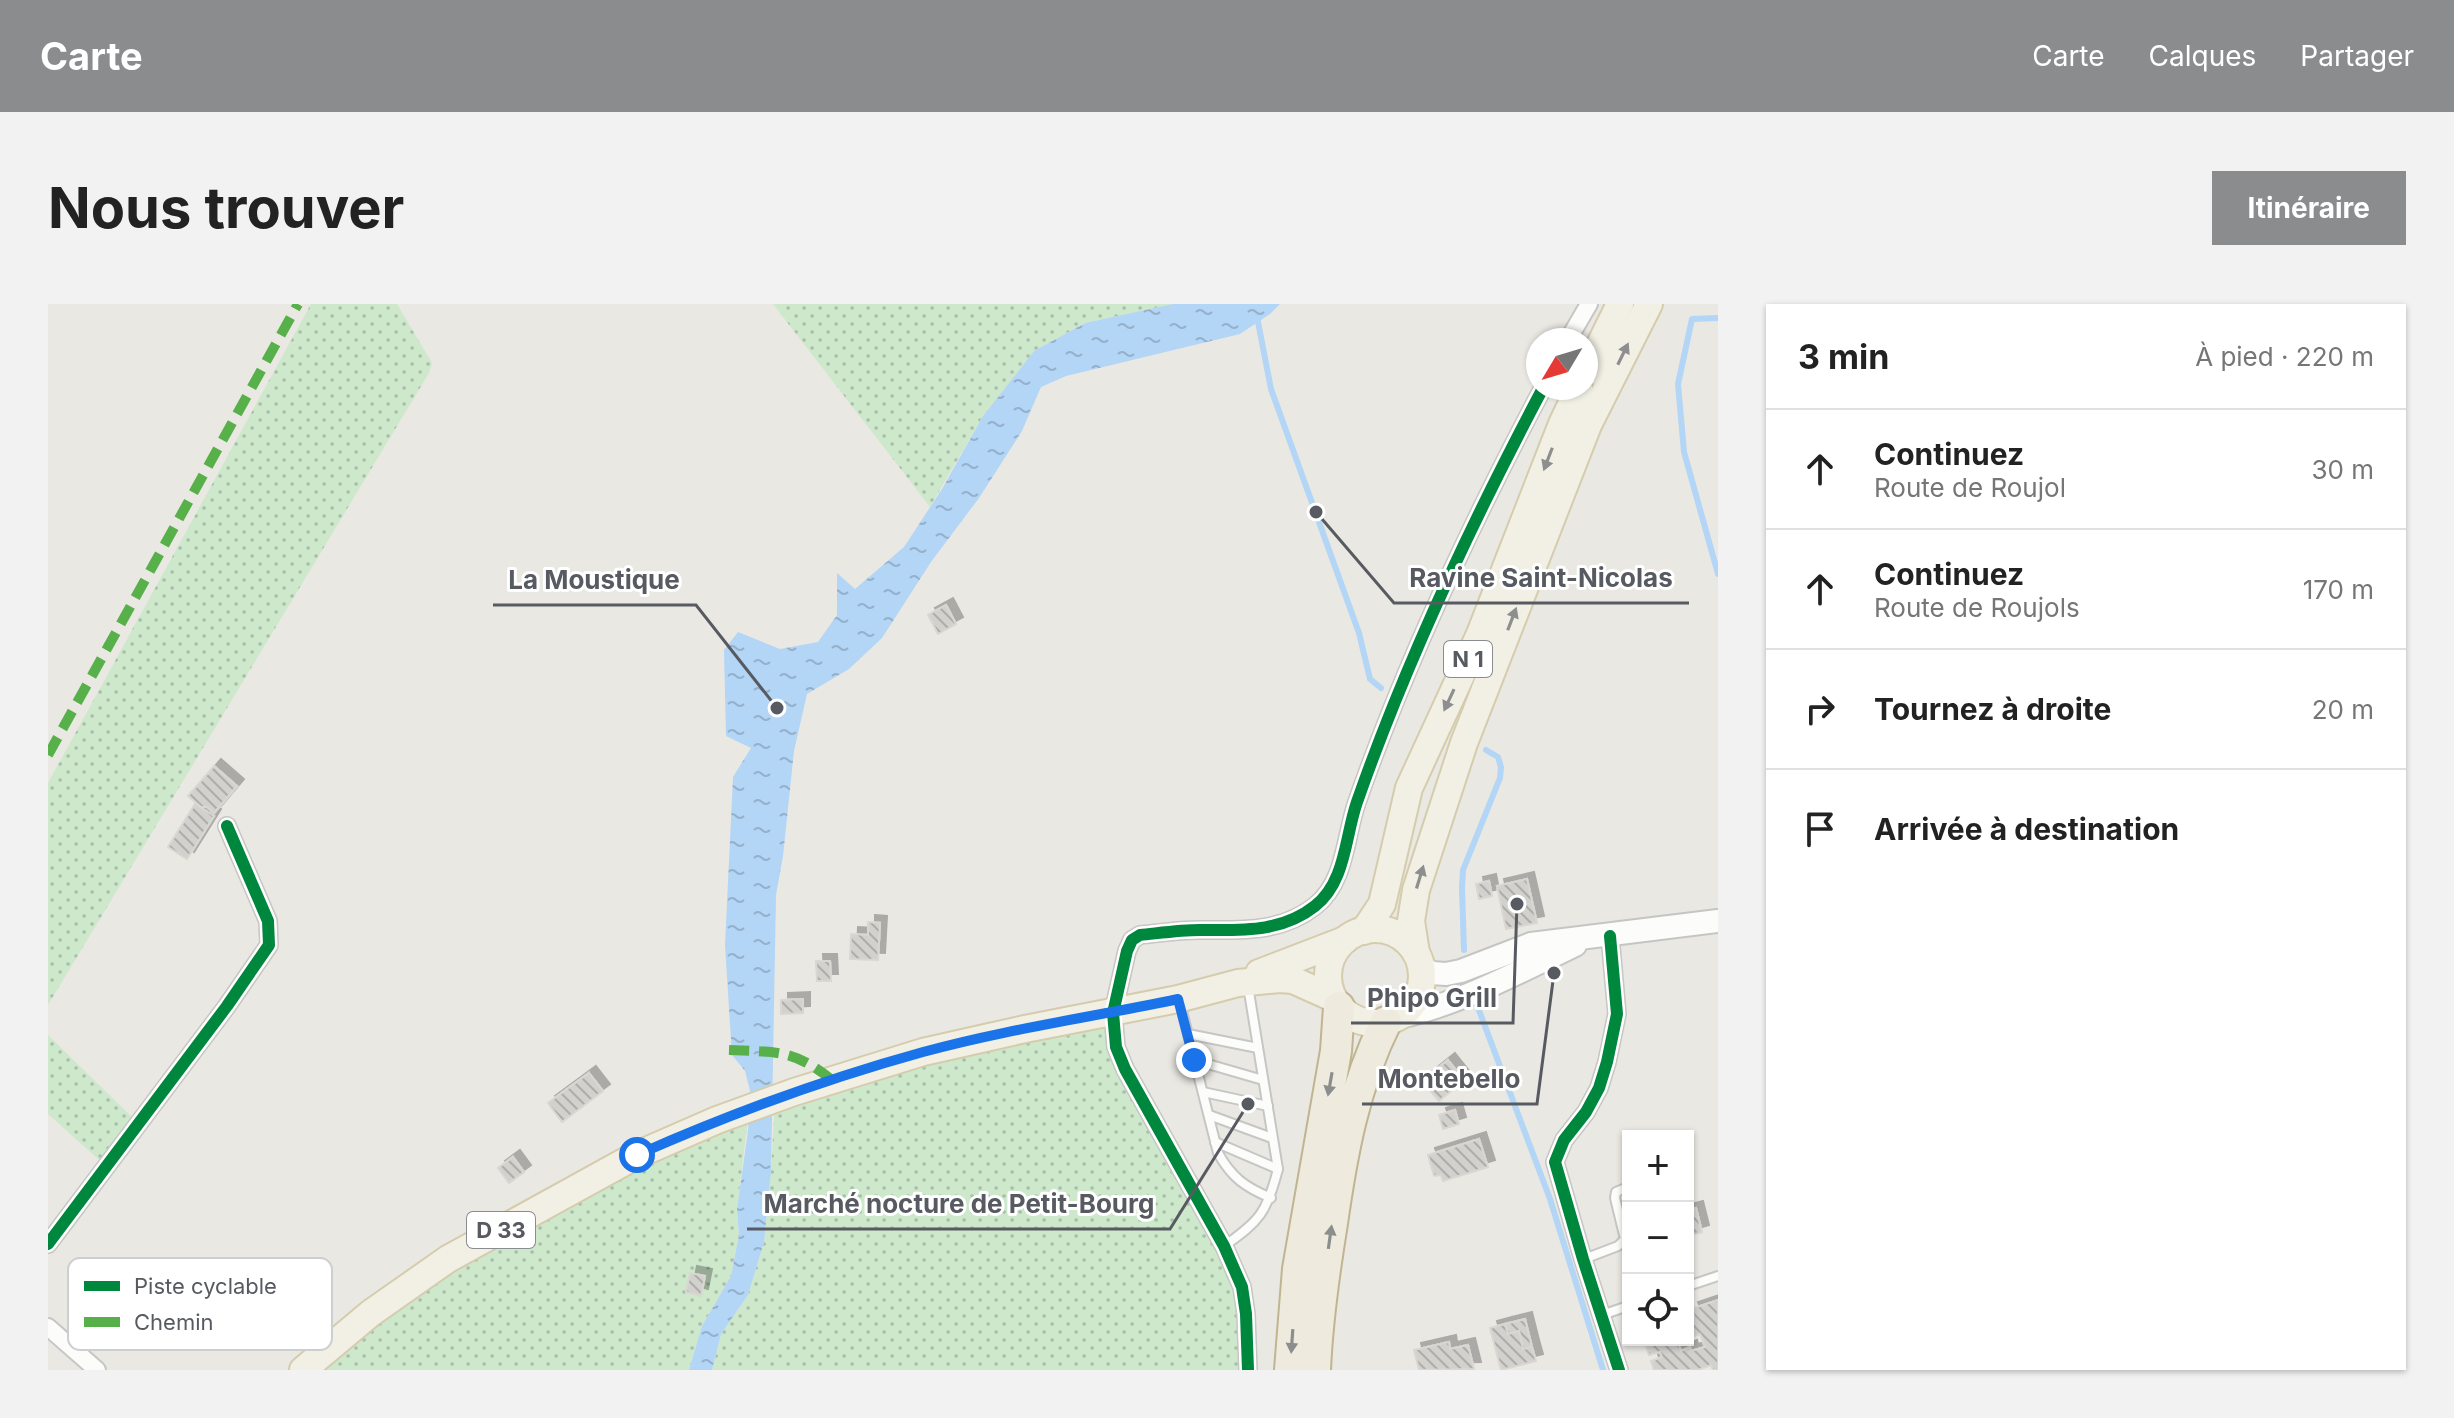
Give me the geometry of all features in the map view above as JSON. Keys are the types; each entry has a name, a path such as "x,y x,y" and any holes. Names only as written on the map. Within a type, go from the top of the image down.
{"highway":[{"name":"N 1","path":"1290,1370 1298,1269 1336,1051 1336,1002"},
{"name":"N 1","path":"1315,1370 1328,1245 1352,1111 1366,1066 1392,1020"}],"main road":[{"path":"1598,349 1620,304"},
{"name":"N 1","path":"1392,1020 1410,1008 1422,982 1411,921 1416,890 1459,757 1588,425 1649,304"},
{"name":"N 1","path":"1336,1002 1328,979 1329,967 1338,948 1382,904 1409,788 1480,634 1573,400"},
{"path":"1354,935 1388,931 1409,944 1418,960 1432,973 1446,974 1531,944 1718,921"},
{"name":"D 33","path":"332,1346 371,1313 448,1259 637,1155 717,1120 794,1092 923,1052 1178,999 1243,982 1354,935"},
{"path":"1336,1002 1355,1019 1365,1022 1392,1020 1455,999 1600,937"},
{"name":"D 33","path":"1243,982 1293,980 1336,1002"},
{"name":"D 33","path":"303,1370 327,1350"}],"street":[{"path":"1575,328 1589,304"},
{"path":"1248,1370 1242,1287 1224,1246 1125,1069 1116,1047 1113,1013 1127,951 1132,940 1140,935 1197,930 1235,931 1294,921 1318,905 1330,891 1339,872 1356,804 1406,672 1496,476 1537,400"},
{"path":"48,1244 269,945 268,921 227,826"},
{"path":"1600,937 1617,1014 1599,1088 1586,1112 1564,1140 1555,1162 1619,1370"},
{"path":"48,1327 68,1345"},
{"path":"74,1350 97,1370"}],"lane":[{"path":"1224,1246 1253,1226 1271,1198 1278,1169 1258,1048 1243,982"},
{"path":"1178,999 1218,1153 1227,1169 1246,1188 1271,1198"},
{"path":"1188,1034 1258,1048"},
{"path":"1194,1060 1263,1080"},
{"path":"1203,1092 1268,1106"},
{"path":"1209,1115 1272,1138"},
{"path":"1215,1142 1278,1169"},
{"path":"1583,1259 1618,1246 1625,1239 1615,1198 1616,1192 1622,1190"},
{"path":"1694,1284 1718,1276"},
{"path":"1602,1315 1622,1308"}],"green space":[{"path":"311,304 397,304 432,363 429,373 48,1005 48,783"},
{"path":"773,304 1173,304 1085,323 1034,351 983,416 930,507"},
{"path":"1113,1013 1116,1047 1242,1287 1248,1370 712,1370 721,1334 748,1295 764,1242 775,1099"},
{"path":"48,1035 139,1124 107,1167 48,1114"},
{"path":"748,1119 737,1209 739,1235 731,1276 702,1326 689,1370 303,1370 327,1350 332,1350 332,1346 371,1313 637,1155"}],"water":[{"path":"1173,304 1280,304 1240,334 1066,376 1041,387 1022,431 882,638 849,669 807,694 794,751 776,895 771,1171 764,1242 748,1295 721,1334 712,1370 689,1370 702,1326 731,1276 739,1235 737,1209 750,1091 745,1071 732,1055 725,945 733,777 751,748 726,736 724,650 738,632 780,649 818,642 837,615 837,573 855,589 904,547 942,489 983,416 1034,351 1085,323"}],"building":[{"path":"946,605 956,624 938,634 928,615"},
{"path":"214,766 237,786 214,813 188,796"},
{"path":"195,804 214,816 187,859 168,847"},
{"path":"1527,879 1537,923 1506,929 1497,886"},
{"path":"1489,881 1492,896 1479,899 1476,884"},
{"path":"868,922 880,923 878,960 850,959 851,934 868,935"},
{"path":"816,961 830,961 831,981 817,981"},
{"path":"803,999 803,1013 781,1014 781,1000"},
{"path":"1448,1060 1464,1080 1439,1101 1422,1081"},
{"path":"589,1073 603,1091 562,1122 548,1103"},
{"path":"1455,1110 1459,1124 1443,1129 1439,1115"},
{"path":"1479,1139 1488,1167 1443,1181 1441,1175 1434,1176 1428,1155"},
{"path":"513,1157 524,1172 509,1183 498,1168"},
{"path":"1694,1208 1702,1232 1694,1234"},
{"path":"690,1273 705,1276 701,1296 686,1292"},
{"path":"1718,1300 1718,1370 1713,1370 1711,1365 1698,1370 1654,1370 1651,1361 1662,1357 1660,1352 1649,1355 1646,1346 1679,1346 1681,1351 1690,1347 1691,1351 1705,1347 1700,1334 1694,1336 1694,1308"},
{"path":"1525,1319 1532,1347 1523,1349 1519,1331 1508,1334 1505,1324"},
{"path":"1505,1324 1508,1334 1519,1331 1523,1349 1532,1347 1536,1361 1501,1370 1490,1328"},
{"path":"1449,1342 1450,1349 1468,1345 1474,1369 1419,1370 1414,1350"}],"waterway":[{"path":"1254,316 1258,322 1271,389 1359,633 1370,679 1381,688"},
{"path":"1718,318 1692,319 1678,384 1684,452 1718,574"},
{"path":"1464,950 1463,870 1500,778 1498,757 1486,750"},
{"path":"1477,1005 1550,1199 1603,1370"}],"marked path":[{"path":"48,755 298,304"},
{"path":"729,1050 795,1057 832,1080"}],"cycle path":[{"path":"1248,1370 1242,1287 1224,1246 1125,1069 1116,1047 1113,1013 1127,951 1132,940 1140,935 1185,930 1245,930 1274,925 1302,915 1325,896 1339,872 1357,802 1419,643 1466,540 1537,400"},
{"path":"48,1244 227,1006 269,945 268,921 227,826"},
{"path":"1610,936 1617,1014 1607,1062 1599,1088 1586,1112 1564,1140 1555,1162 1619,1370"}],"place":[{"name":"Ravine Saint-Nicolas","path":"1316,512"},
{"name":"La Moustique","path":"777,708"},
{"name":"Phipo Grill","path":"1517,904"},
{"name":"Montebello","path":"1554,973"},
{"name":"Marché nocture de Petit-Bourg","path":"1248,1104"}],"route":[{"path":"637,1155 717,1120 794,1092 923,1052 1178,999 1194,1060"}]}
